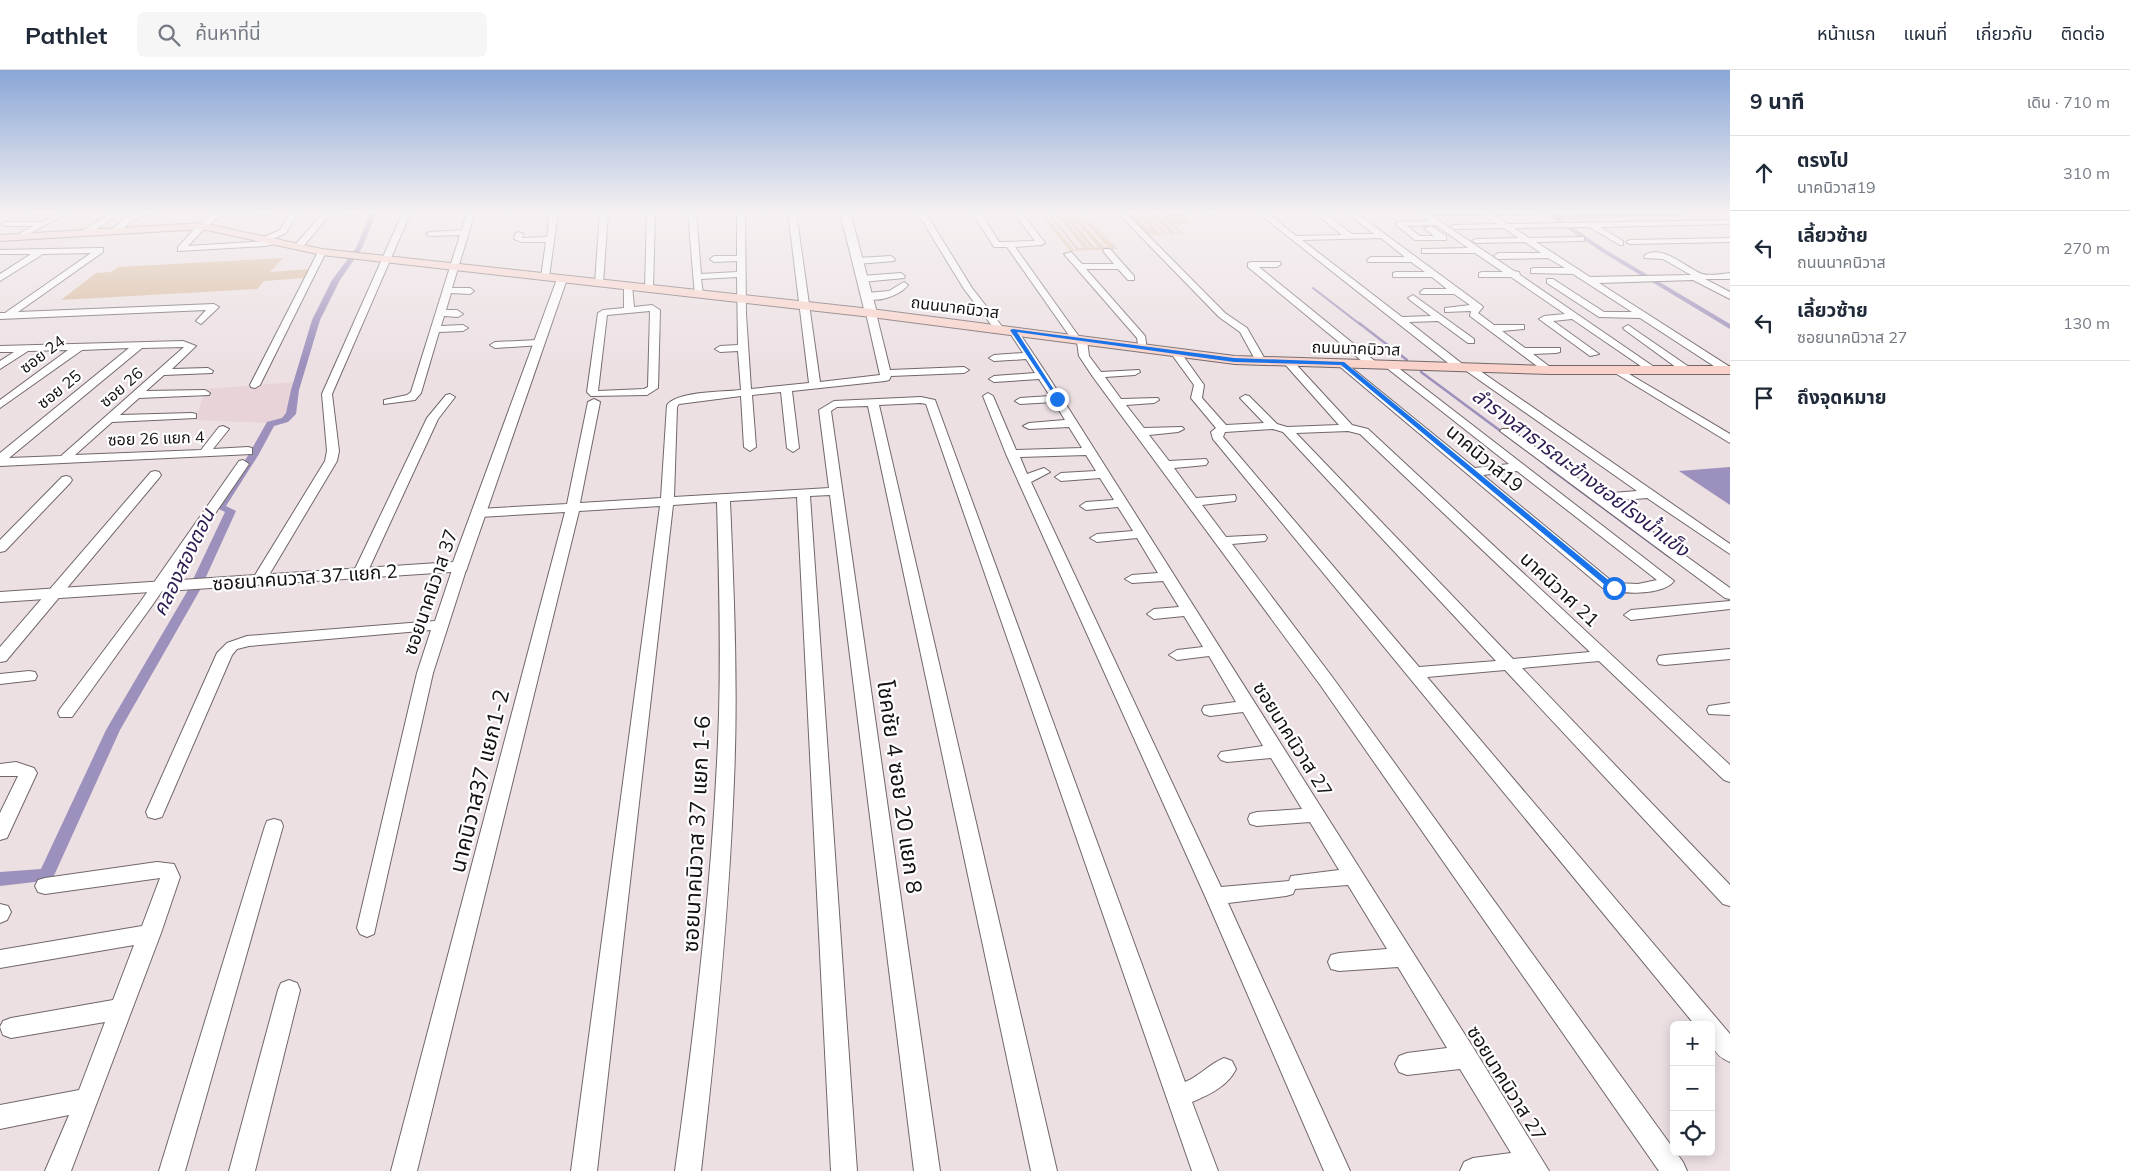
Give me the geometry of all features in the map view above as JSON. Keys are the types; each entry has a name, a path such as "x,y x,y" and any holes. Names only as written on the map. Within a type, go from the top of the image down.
{"main road":[{"name":"ถนนนาคนิวาส","path":"422,263 871,313 1175,352 1261,361 1549,370 1728,370"}],"street":[{"path":"0,278 22,263"},
{"path":"3,316 80,263"},
{"path":"255,385 316,263"},
{"path":"259,580 331,461 333,451 327,394 383,263"},
{"path":"388,402 414,397 454,263"},
{"path":"545,277 547,263"},
{"path":"599,283 600,263"},
{"path":"648,289 649,263"},
{"path":"697,263 698,294"},
{"path":"742,263 743,348 750,448"},
{"path":"799,263 815,387"},
{"path":"584,1171 667,501 667,465 672,404 684,399 883,379 886,374 859,263"},
{"name":"ซอยนาคนิวาส 27","path":"952,263 968,289 1030,356 1043,376 1533,1167"},
{"path":"1025,263 1047,290 1079,339 1082,352 1097,375 1332,690 1674,1171"},
{"path":"1076,263 1142,338 1143,348"},
{"path":"1118,263 1132,278"},
{"path":"1171,263 1222,315 1240,324 1246,331 1261,361"},
{"path":"1248,263 1372,364"},
{"path":"1259,263 1277,264"},
{"path":"1326,263 1465,368 1730,550"},
{"path":"1419,263 1478,307"},
{"path":"1502,263 1655,371"},
{"path":"1563,263 1728,370"},
{"path":"1676,263 1730,296"},
{"path":"1079,267 1120,266"},
{"path":"1534,271 1574,271"},
{"path":"698,277 742,274"},
{"path":"1396,275 1433,274"},
{"path":"1482,275 1516,274"},
{"path":"862,279 901,276"},
{"path":"1588,280 1729,277"},
{"name":"ซอยนาคนิวาส 37","path":"367,928 425,673 460,567 562,279"},
{"path":"1550,280 1602,315 1643,315"},
{"path":"866,296 894,294 899,292 904,285"},
{"path":"628,286 629,309"},
{"path":"446,290 470,291"},
{"path":"1424,292 1456,291"},
{"path":"1413,298 1471,341"},
{"path":"3,316 214,307 201,321"},
{"path":"1448,310 1478,307"},
{"path":"1478,307 1473,314 1549,370"},
{"path":"629,309 655,310 654,388 647,392 596,394 592,392 603,313 629,309"},
{"path":"440,312 454,312 458,314"},
{"path":"1576,316 1544,319 1594,354"},
{"path":"1400,320 1441,318"},
{"path":"1491,328 1520,327"},
{"path":"435,329 463,328"},
{"path":"1628,328 1688,371"},
{"path":"495,345 538,343"},
{"name":"ซอย 26","path":"66,458 191,348 184,344 138,346"},
{"path":"0,349 138,346"},
{"name":"ซอย 25","path":"0,460 138,346"},
{"name":"ซอย 24","path":"0,405 79,347"},
{"path":"0,366 26,348"},
{"path":"720,349 743,348"},
{"path":"1523,351 1556,350"},
{"path":"1175,352 1200,385 1196,398 1222,429"},
{"path":"994,358 1030,356"},
{"path":"1288,362 1348,428"},
{"name":"นาคนิวาส19","path":"1342,364 1604,582 1619,589 1660,585 1667,582 1663,576 1519,467"},
{"path":"1388,365 1519,467"},
{"path":"886,374 964,370"},
{"path":"1619,370 1730,440"},
{"path":"164,372 208,371"},
{"path":"1097,375 1134,372"},
{"path":"1043,376 991,388 1012,454 1215,896 1337,1171"},
{"path":"786,390 793,448"},
{"path":"137,395 204,393"},
{"path":"360,573 433,418 450,397"},
{"path":"1245,398 1280,428 1510,665 1730,898"},
{"path":"1020,401 1057,399"},
{"path":"1044,1171 874,402 921,400 931,402 1204,1171"},
{"path":"1118,402 1154,400"},
{"name":"นาคนิวาส37 แยก1-2","path":"404,1171 573,508 594,402"},
{"name":"โชคชัย 4 ซอย 20 แยก 8","path":"874,402 834,404 824,410 837,491 927,1171"},
{"path":"110,419 192,416"},
{"path":"1029,426 1072,423"},
{"path":"1348,428 1222,429 1217,432 1217,437 1706,1021"},
{"name":"นาคนิวาศ 21","path":"1348,428 1364,431 1730,775"},
{"path":"1141,432 1178,429"},
{"path":"204,453 223,430"},
{"path":"1506,431 1730,595"},
{"path":"1012,454 1090,451"},
{"name":"ซอย 26 แยก 4","path":"0,460 204,453 245,457 157,587"},
{"path":"1166,465 1202,462"},
{"path":"1473,472 1519,467"},
{"path":"1024,480 1044,472"},
{"path":"1061,477 1104,474"},
{"path":"0,657 154,476"},
{"path":"0,548 66,480"},
{"path":"479,513 837,491"},
{"path":"803,493 844,1171"},
{"path":"1599,498 1650,494"},
{"name":"ซอยนาคนิวาส 37 แยก 1-6","path":"688,1171 711,988 717,915 728,667 723,498"},
{"path":"1193,502 1230,498"},
{"path":"1086,506 1122,503"},
{"path":"1097,538 1141,534"},
{"path":"1222,541 1260,538"},
{"name":"ซอยนาคนวาส 37 แยก 2","path":"0,596 460,567"},
{"path":"1132,579 1167,576"},
{"path":"66,713 157,587"},
{"path":"1631,614 1730,605"},
{"path":"1154,614 1188,611"},
{"path":"155,812 226,653 232,646 247,641 441,625"},
{"path":"1177,655 1213,651"},
{"path":"1665,660 1730,654"},
{"path":"1415,673 1602,656"},
{"path":"0,679 29,676"},
{"path":"1210,710 1247,706"},
{"path":"1227,756 1276,752"},
{"path":"0,770 16,768 28,773 0,833"},
{"path":"1257,819 1315,815"},
{"path":"172,1171 274,826"},
{"path":"45,886 157,870 167,870 170,877 151,932 58,1171"},
{"path":"1215,896 1354,877"},
{"path":"0,959 151,932"},
{"path":"1339,962 1403,957"},
{"path":"242,1171 289,990"},
{"path":"11,1028 121,1009"},
{"path":"1715,1032 1730,1051"},
{"path":"1407,1064 1466,1057"},
{"path":"1178,1096 1203,1086 1224,1069"},
{"path":"0,1117 87,1100"},
{"path":"1473,1171 1533,1167"}],"shaded area":[{"path":"184,263 278,263 270,272 309,269 304,278 264,281 257,289 61,300 96,273 111,272 118,267"},
{"path":"295,382 289,411 285,418 280,420 266,423 195,420 206,389"},
{"path":"1730,467 1730,505 1679,471"}],"waterway":[{"name":"คลองสองตอน","path":"0,879 46,875 113,730 194,590 231,511 220,507 254,454 270,424 285,420 291,414 295,390 316,320 336,280 348,263"},
{"path":"1625,263 1730,327"},
{"name":"ลำรางสาธารณะข้างซอยโรงน้ำแข็ง","path":"1313,288 1361,325"},
{"name":"ลำรางสาธารณะข้างซอยโรงน้ำแข็ง","path":"1359,323 1407,360"},
{"name":"ลำรางสาธารณะข้างซอยโรงน้ำแข็ง","path":"1421,372 1549,467"},
{"name":"ลำรางสาธารณะข้างซอยโรงน้ำแข็ง","path":"1547,466 1670,557"}],"route":[{"path":"1057,399 1013,330 1234,360 1342,364 1604,582 1614,588"}]}
